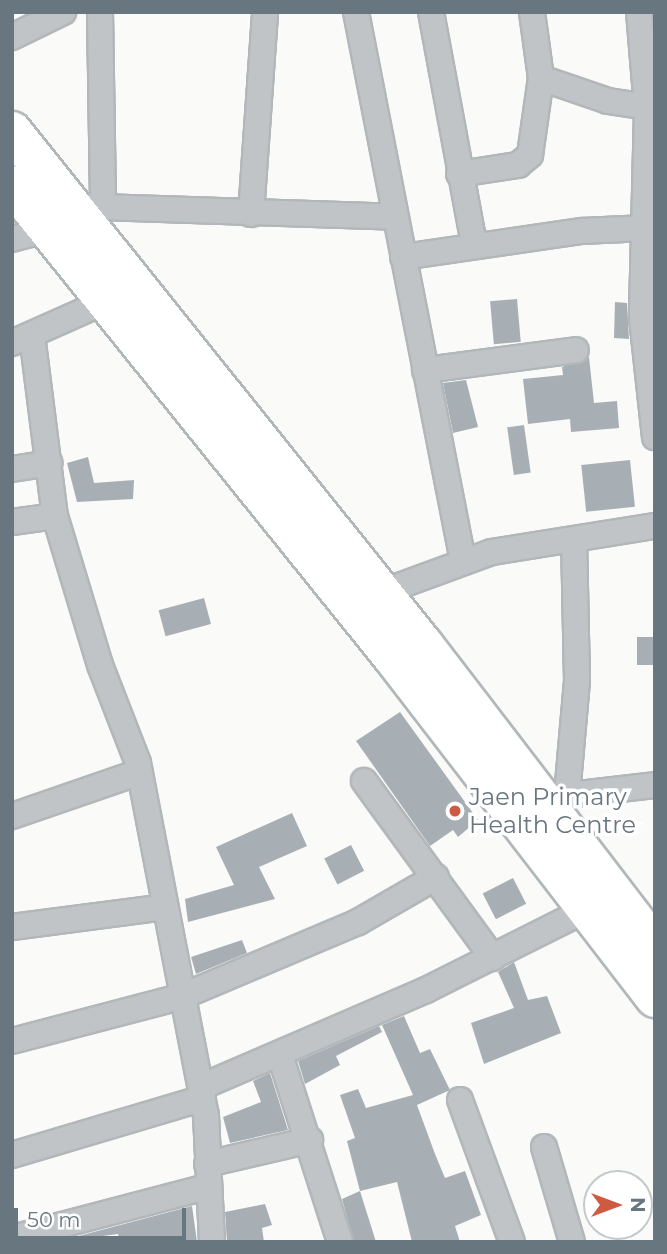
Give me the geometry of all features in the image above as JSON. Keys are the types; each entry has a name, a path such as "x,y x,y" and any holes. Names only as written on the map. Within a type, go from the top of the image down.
{"main road":[{"path":"12,131 58,221 104,302 588,909 655,998"},
{"path":"12,185 58,221 554,797 640,908 655,946"}],"street":[{"path":"12,37 63,12"},
{"path":"100,12 58,221 251,214 394,217"},
{"path":"251,214 265,12"},
{"path":"356,12 463,561"},
{"path":"432,12 474,246"},
{"path":"459,174 518,164 530,155 541,78 532,12"},
{"path":"639,12 651,108 642,318 655,437"},
{"path":"541,78 651,108"},
{"path":"402,257 474,246 646,228"},
{"path":"104,302 22,339 50,463 55,516 140,772 202,1093 212,1242"},
{"path":"425,370 576,350"},
{"path":"12,468 50,463"},
{"path":"12,522 55,516"},
{"path":"380,593 463,561 655,526"},
{"path":"574,539 578,681 554,797 655,785"},
{"path":"12,816 140,772"},
{"path":"364,781 493,958"},
{"path":"12,1041 183,996 358,922 436,877"},
{"path":"12,927 165,907"},
{"path":"14,1148 202,1093 493,958 588,909"},
{"path":"280,1055 310,1140 340,1242"},
{"path":"460,1100 512,1242"},
{"path":"12,1238 310,1140"},
{"path":"544,1147 572,1242"}],"building":[{"path":"517,299 521,342 494,344 490,301"},
{"path":"615,302 627,303 629,339 614,338"},
{"path":"589,357 594,403 617,401 619,428 571,432 570,419 528,424 523,379 563,375 562,367"},
{"path":"466,380 478,427 453,433 443,383"},
{"path":"524,425 531,473 514,475 507,427"},
{"path":"88,457 94,483 134,480 133,499 77,502 67,463"},
{"path":"630,460 635,507 586,512 581,465"},
{"path":"204,598 211,624 166,636 159,610"},
{"path":"637,637 655,637 655,665 637,665"},
{"path":"400,712 478,820 458,837 453,830 430,846 356,741"},
{"path":"292,813 307,846 259,867 275,899 188,922 185,899 234,885 216,847"},
{"path":"351,845 364,871 337,884 324,859"},
{"path":"513,878 526,904 496,919 483,893"},
{"path":"242,940 247,953 196,974 191,957"},
{"path":"514,962 528,1000 547,996 561,1033 484,1064 471,1023 514,1008 498,972"},
{"path":"404,1016 420,1053 430,1049 450,1090 417,1105 435,1154 445,1178 465,1171 481,1215 455,1226 460,1242 412,1242 397,1182 360,1191 347,1141 355,1138 340,1095 358,1089 366,1108 413,1095 382,1025"},
{"path":"379,1026 382,1032 336,1056 340,1065 305,1084 298,1061"},
{"path":"270,1073 288,1130 230,1143 223,1117 261,1102 253,1081"},
{"path":"360,1191 376,1242 354,1242 342,1199"},
{"path":"265,1204 272,1225 262,1228 264,1242 227,1242 225,1212"},
{"path":"192,1206 197,1242 120,1242 118,1234 56,1242"}],"place":[{"name":"Jaen Primary Health Centre","path":"455,811"}]}
